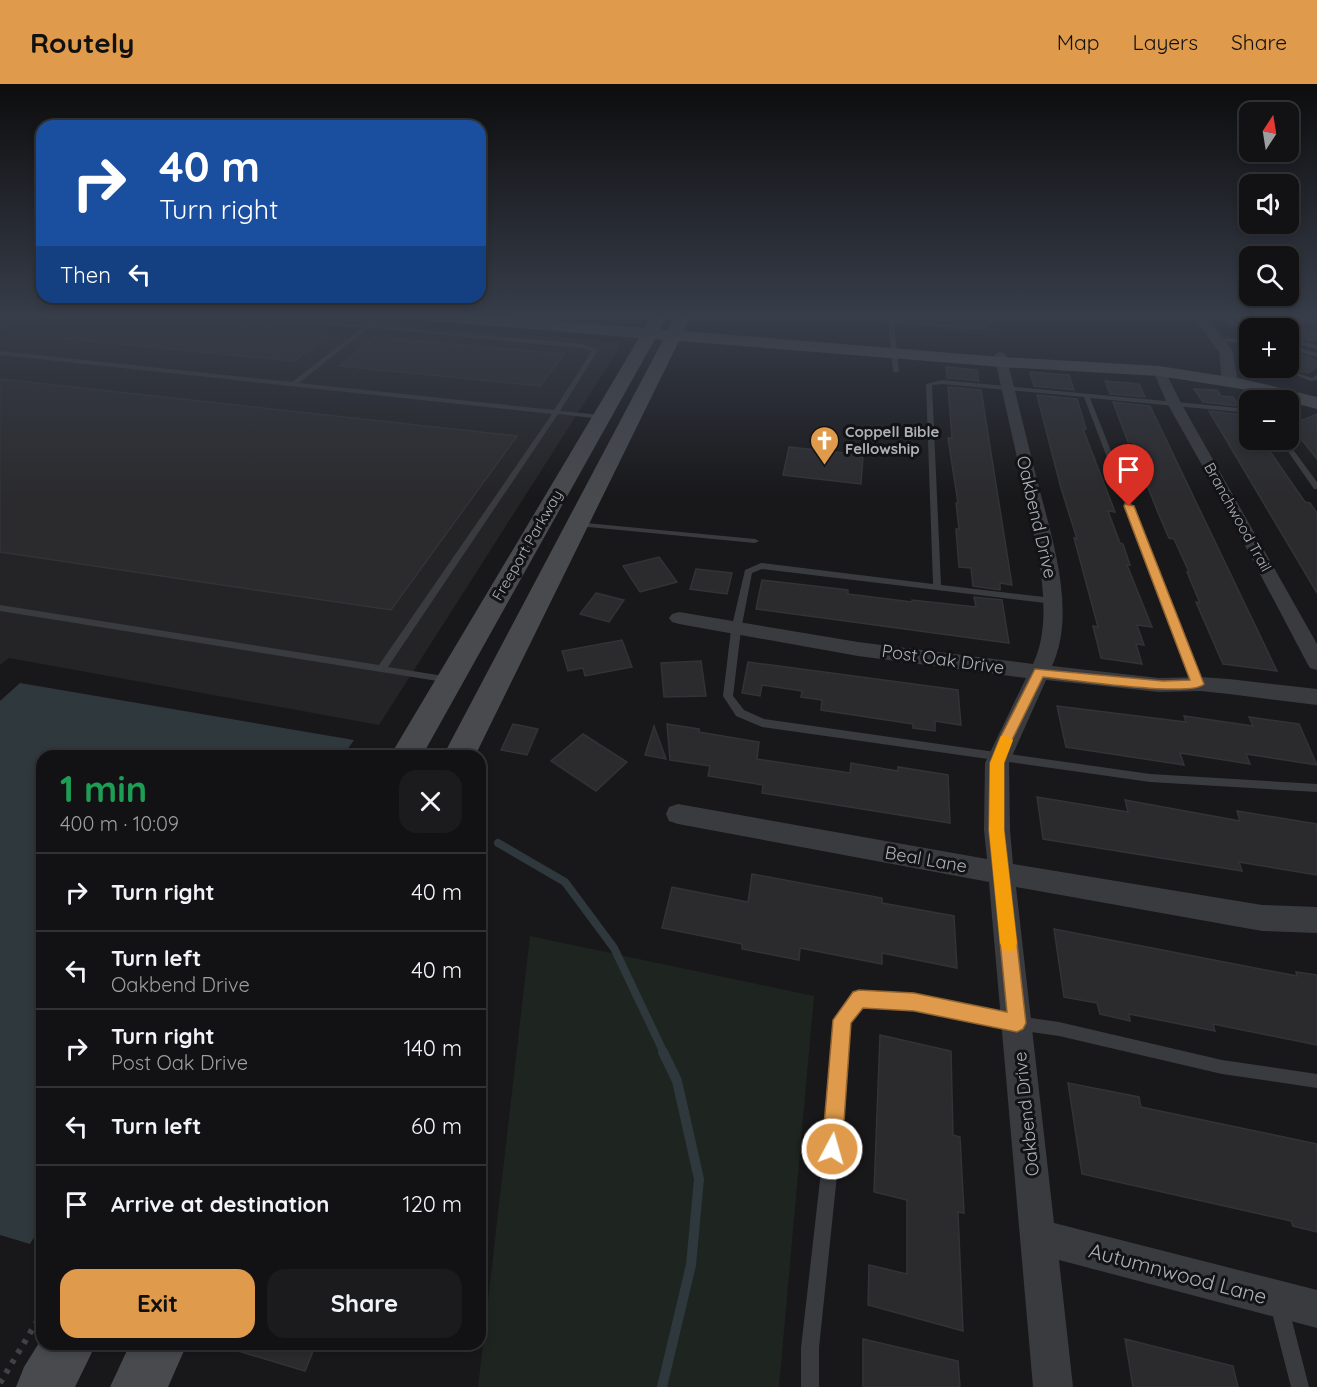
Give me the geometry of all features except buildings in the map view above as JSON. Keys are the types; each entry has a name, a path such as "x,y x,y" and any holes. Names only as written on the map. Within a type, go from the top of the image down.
{"main road":[{"name":"Freeport Parkway","path":"409,750 601,417 630,377"},
{"name":"Freeport Parkway","path":"462,750 630,420 647,377"},
{"path":"1217,377 1229,378 1317,403"},
{"path":"1222,377 1317,394"},
{"path":"601,417 630,420"},
{"path":"542,519 578,524"},
{"path":"450,680 494,688"},
{"path":"44,1387 66,1350"},
{"path":"138,1387 157,1350"}],"street":[{"name":"Oakbend Drive","path":"1005,377 1050,568 1053,601 1048,654 997,763 997,830 1053,1387"},
{"name":"Branchwood Trail","path":"1162,377 1317,663"},
{"name":"Post Oak Drive","path":"679,618 736,630 1039,672 1163,685 1198,684 1283,691 1317,697"},
{"name":"Beal Lane","path":"678,814 1262,918 1317,920"},
{"name":"Autumnwood Lane","path":"1039,1237 1317,1309"}],"lane":[{"path":"226,377 601,417"},
{"path":"294,384 303,377"},
{"path":"382,669 578,377"},
{"path":"937,587 929,384 942,382 1239,410"},
{"path":"1086,395 1198,684"},
{"path":"1291,450 1317,487"},
{"path":"578,524 755,541"},
{"path":"1053,601 761,566 748,572 736,630 728,696 740,713 762,723 1150,778 1317,788"},
{"path":"0,608 450,680"},
{"path":"810,1387 810,1348 834,1127 842,1020 859,999 914,1002 1059,1029 1222,1067 1317,1081"},
{"path":"1277,1299 1300,1387"}],"path":[{"path":"0,1383 36,1323"}],"shaded area":[{"path":"0,377 601,377 379,725 9,658 0,665"},
{"path":"20,683 354,740 347,750 36,750 36,1234 30,1244 0,1235 0,701"},
{"path":"530,936 814,996 779,1387 478,1387 482,1350 486,1350 486,1318"}],"waterway":[{"path":"498,843 565,882 614,948 664,1053"},
{"path":"662,1387 691,1265 699,1179 677,1081 663,1052"}],"slow traffic":[{"path":"1006,740 997,763 997,830 1009,943"}],"place":[{"name":"Coppell Bible Fellowship","path":"824,466"}],"route":[{"path":"832,1149 842,1020 859,999 914,1002 1017,1023 997,830 997,763 1006,738 1039,672 1163,685 1198,684 1129,506"}]}
